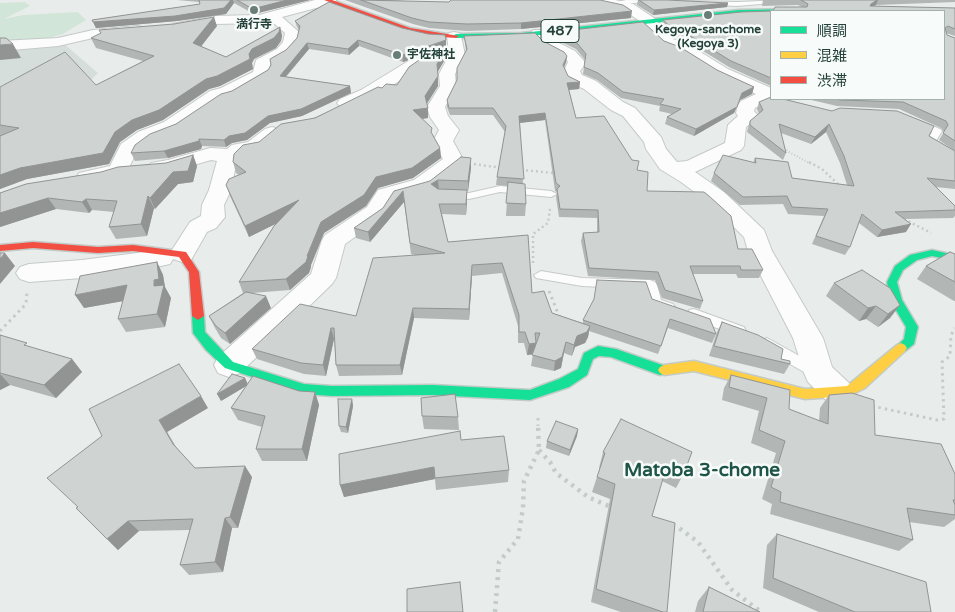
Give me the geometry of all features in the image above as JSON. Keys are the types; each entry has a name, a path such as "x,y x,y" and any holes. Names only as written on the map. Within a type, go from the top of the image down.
{"main road":[{"name":"487","path":"328,0 408,29 458,36 494,37 738,12 770,11"},
{"path":"0,248 33,245 98,250 133,248 172,256 194,272 199,333 210,346 229,365 304,389 332,391 433,390 530,395 564,383 583,372 588,356 598,351 612,352 660,370 694,366 805,394 844,392 860,384 910,341 912,327 896,300 892,282 899,268 914,257 932,253 955,258"}],"street":[{"path":"0,46 58,42 93,34 157,29 215,20 260,19 328,0"},
{"path":"599,0 628,6 668,42 684,48 722,72 770,94"},
{"path":"118,170 128,148 145,136 171,126 216,95 227,92 263,72 262,63 282,52 290,43 292,32 273,16"},
{"path":"538,33 548,43 570,54 576,61 576,66 572,71 575,78 590,84 617,106 629,112 654,141 656,149 667,164 689,177 716,197 755,235 760,251 808,338 819,373 844,392"},
{"path":"330,111 367,94 458,36"},
{"path":"229,365 323,278 334,240 376,212 386,195 422,185 454,161 443,141 449,130 436,107 448,86 448,74 457,55 458,36"},
{"path":"674,169 692,166 734,146 737,125 750,117 745,113 746,105 770,99"},
{"path":"29,274 82,269 172,256 198,227 208,223 213,217 213,205 220,190 226,162 239,149 254,147 277,129 286,127"},
{"path":"70,181 107,175 118,170 170,166 210,154 232,156"}],"lane":[{"path":"616,3 643,0 737,4 783,0"},
{"path":"903,116 937,131 931,142 955,156"},
{"path":"439,195 469,196 500,189 552,194"},
{"path":"541,275 582,282 650,285 655,303 693,314 754,337 819,373"}],"path":[{"path":"750,117 788,152 822,169 841,186"},
{"path":"454,161 505,168"},
{"path":"514,169 562,174 563,185 552,188 548,223 532,234 533,266 541,275 560,319"},
{"path":"899,217 933,234"},
{"path":"844,392 868,405 937,420 944,419 942,362 950,356 951,335 955,328"},
{"path":"495,612 499,562 518,539 523,508 524,481 539,450 537,410"},
{"path":"539,450 550,462 556,473 569,483 588,497 618,510"},
{"path":"664,524 679,528 698,542 732,590 762,612"}],"shaded area":[{"path":"63,43 98,73 72,99 0,138 0,48"}],"green space":[{"path":"25,2 30,6 4,19 23,15 78,12 86,20 63,34 42,40 0,44 0,3"}],"building":[{"path":"199,0 231,0 224,8 175,16 93,22 92,20 200,4"},
{"path":"237,0 287,0 251,8"},
{"path":"361,0 449,2 451,0 600,0 623,5 632,11 521,23 467,24 429,22"},
{"path":"639,0 667,0 728,3 654,10"},
{"path":"801,0 877,0 870,6 955,8 955,29 948,26 945,28 945,10 774,10 775,7 807,7 808,4"},
{"path":"329,2 402,28 428,34 445,35 446,40 403,55 358,40 348,49 307,43 280,76 350,86 301,109 268,116 245,133 229,136 224,140 199,139 199,141 164,151 131,153 135,145 150,134 176,124 221,94 232,91 268,70 271,65 270,59 286,50 297,38 300,26 295,21"},
{"path":"770,11 770,78 731,61 692,37 675,31 663,20"},
{"path":"214,17 193,43 226,57 280,27 279,32 274,38 252,49 249,54 250,59 217,76 206,79 159,110 132,120 115,132 103,153 20,168 0,175 0,136 19,128 0,125 0,87 65,52 96,85 154,56 91,38 101,33 99,30 174,24"},
{"path":"643,22 664,41 680,47 717,70 754,87 742,93 737,107 696,129 667,117 681,109 660,104 664,99 623,92 598,73 584,67 586,54 577,43 554,32"},
{"path":"945,28 947,35 955,38 955,141 943,133 948,125 946,121 903,102 840,100 945,100"},
{"path":"535,33 543,41 564,52 567,56 563,65 568,76 580,82 567,83 576,118 604,116 632,160 639,161 637,170 648,172 647,191 704,192 709,196 731,216 738,249 752,249 763,270 741,270 740,266 690,266 703,301 665,290 658,272 589,268 583,233 599,232 598,210 560,209 557,189 560,186 556,183 545,113 519,116 524,179 497,177 506,126 493,108 449,108 447,100 457,80 457,68 467,49 464,36"},
{"path":"0,38 6,38 13,44 0,45"},
{"path":"444,52 437,64 438,76 425,96 428,108 413,110 432,128 431,132 440,148 412,168 376,177 364,195 321,222 306,262 286,279 239,282 274,226 299,200 245,226 226,185 229,179 246,172 233,162 234,154 243,145 259,142 281,124 315,118 378,87 382,88 386,84 397,85 409,67 422,58"},
{"path":"770,97 770,100 787,100 832,111 840,108 897,111 934,126 929,136 955,151 955,181 927,178 955,206 955,210 895,212 911,224 882,230 862,214 850,247 816,236 828,209 792,207 787,196 743,197 714,173 723,155 756,163 755,158 788,162 792,178 854,186 844,156 829,124 815,137 779,124 786,153 750,125 750,121 763,110 759,102"},
{"path":"193,155 188,171 173,172 150,198 148,196 141,224 109,227 117,201 86,199 82,202 48,198 0,213 0,193 26,184 101,172 118,167 166,163"},
{"path":"461,157 471,158 468,181 438,180 431,184 438,189 467,190 466,204 439,204 448,242 528,235 532,293 544,291 552,313 590,326 587,332 577,336 574,345 566,342 562,357 555,361 532,355 540,333 535,333 536,343 529,344 525,332 519,332 519,315 502,263 472,265 469,309 413,308 400,365 336,365 334,328 331,328 323,365 301,363 252,349 300,304 356,316 373,258 445,253 410,243 403,191 368,232 354,228 383,208 394,191 430,181"},
{"path":"508,182 525,184 526,204 506,203"},
{"path":"950,252 955,254 955,282 926,266"},
{"path":"157,262 159,279 154,280 154,286 164,285 157,314 118,319 127,285 75,295 80,276"},
{"path":"862,270 890,288 900,305 888,314 876,306 868,308 834,283"},
{"path":"597,280 646,282 652,299 710,319 716,334 670,319 661,346 583,320 594,299"},
{"path":"246,292 266,296 225,333 216,326 209,316"},
{"path":"722,322 758,335 783,349 781,359 790,361 790,364 714,346"},
{"path":"0,335 27,343 24,345 72,359 44,385 0,373"},
{"path":"179,364 201,396 159,420 173,444 195,468 245,466 230,517 225,518 215,562 180,565 193,519 128,521 107,539 76,508 78,507 47,478 102,436 89,409"},
{"path":"232,374 245,378 217,394"},
{"path":"731,375 790,390 789,409 828,424 829,395 852,393 874,400 875,435 941,444 955,474 955,500 953,500 955,515 907,508 913,540 780,502 781,492 771,487 785,441 759,430 767,398 729,387"},
{"path":"253,376 299,391 315,392 302,449 256,449 265,416 231,408"},
{"path":"455,394 458,417 422,416 421,398"},
{"path":"338,399 352,399 346,427 339,426"},
{"path":"621,419 692,452 684,473 667,465 652,516 675,523 667,612 596,589 615,484 597,477 605,453 603,452"},
{"path":"556,421 578,429 570,450 547,441"},
{"path":"460,431 461,440 504,436 509,470 435,478 434,467 340,485 339,454"},
{"path":"777,534 926,582 931,612 855,612 773,578"},
{"path":"460,582 463,612 407,612 407,589"},
{"path":"709,587 760,612 703,612"}],"traffic: fast":[{"path":"456,36 521,35 739,12 770,11"},
{"path":"901,348 910,341 912,327 896,300 892,282 899,268 914,257 932,253 955,258"},
{"path":"198,316 199,333 210,347 229,365 304,389 332,391 433,390 530,395 564,383 583,372 588,356 598,351 612,352 664,370"}],"traffic: slow":[{"path":"664,370 694,366 805,394 849,391 860,384 901,348"}],"traffic: jam":[{"path":"327,0 408,29 429,34 456,36"},
{"path":"0,248 33,245 98,250 133,248 182,254 194,272 198,316"}],"place":[{"name":"満行寺","path":"254,10"},
{"name":"Kegoya-sanchome (Kegoya 3)","path":"708,15"},
{"name":"宇佐神社","path":"397,55"}],"district":[{"name":"Matoba 3-chome","path":"702,471"}]}
